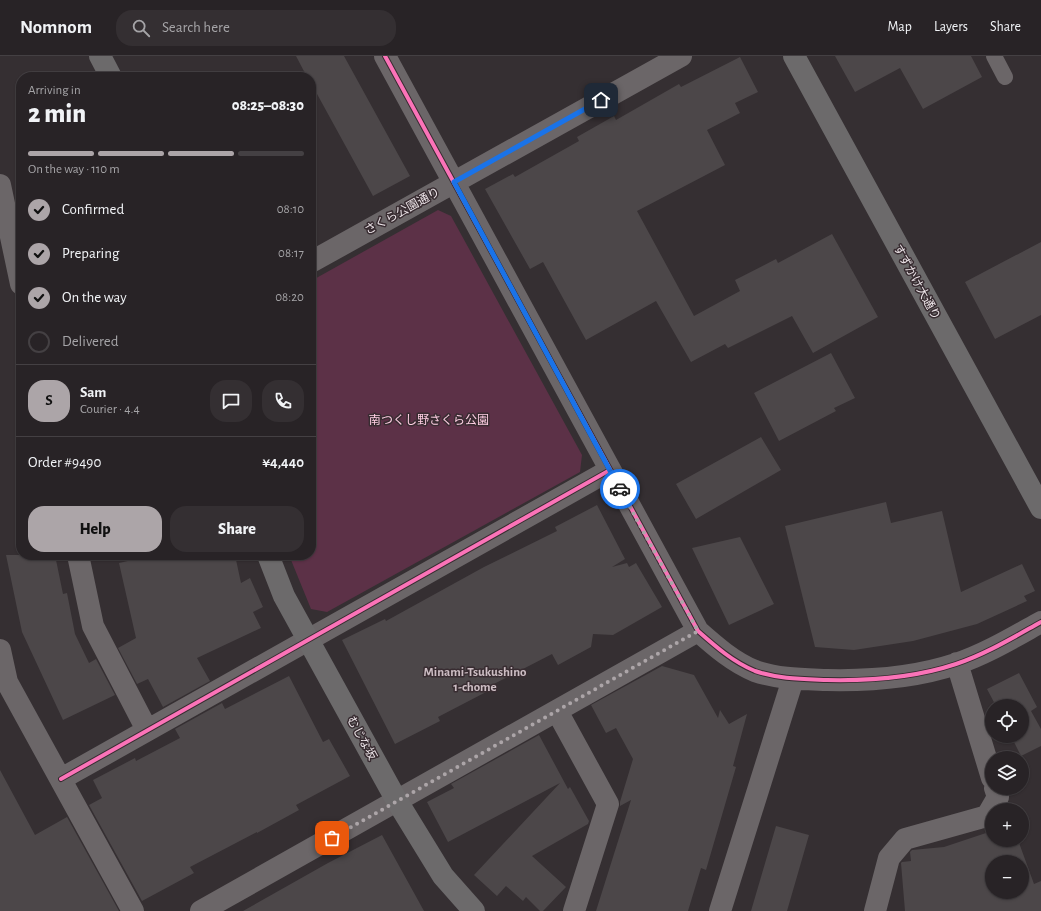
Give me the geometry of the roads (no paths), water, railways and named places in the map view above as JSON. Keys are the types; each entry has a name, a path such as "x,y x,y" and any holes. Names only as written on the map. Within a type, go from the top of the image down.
{"street":[{"path":"100,56 108,72"},
{"path":"385,56 698,631 724,654 755,670 793,679 882,679 920,674 957,664 999,645 1041,622"},
{"name":"さくら公園通り","path":"316,259 681,56"},
{"name":"すずかけ大通り","path":"794,56 1041,508"},
{"path":"0,185 16,260"},
{"path":"60,779 610,470"},
{"path":"79,560 93,626 147,730"},
{"name":"むじな坂","path":"270,560 284,596 397,801 443,876 474,911"},
{"path":"201,911 698,631"},
{"path":"0,650 4,684 60,779 133,911"},
{"path":"957,664 985,755"},
{"path":"720,911 793,679"},
{"path":"557,711 608,804 574,911"},
{"path":"874,911 889,858 905,839 987,816 998,797 997,795"}],"lane":[{"path":"994,56 1006,77"}],"district":[{"name":"Minami-Tsukushino 1-chome","path":"475,678"}],"park label":[{"name":"南つくし野さくら公園","path":"429,420"}]}
